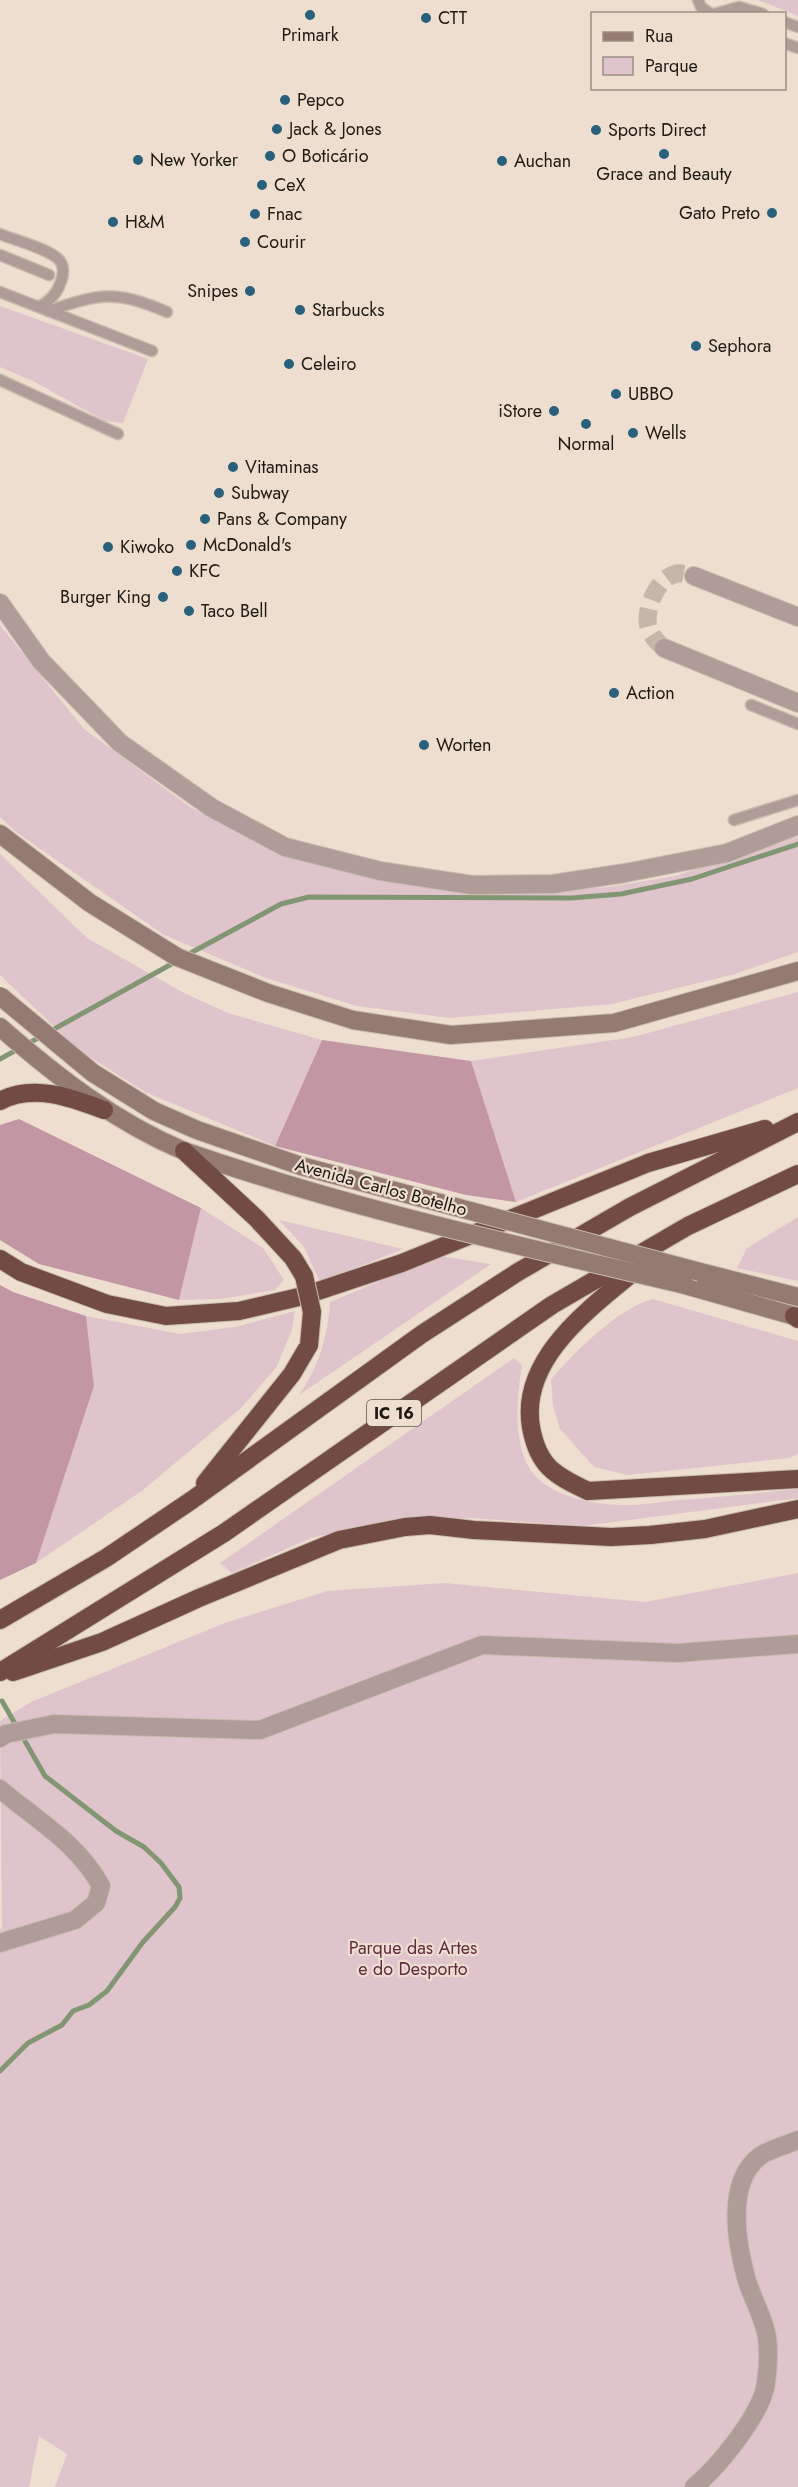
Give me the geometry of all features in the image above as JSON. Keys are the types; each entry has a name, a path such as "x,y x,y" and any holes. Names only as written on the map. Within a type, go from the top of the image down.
{"highway":[{"path":"0,1101 7,1097 45,1092 70,1097 104,1110"},
{"path":"0,1259 21,1272 106,1304 166,1316 239,1311 303,1296 402,1263 648,1163 798,1121"},
{"name":"IC 16","path":"0,1620 106,1557 192,1500 422,1334 518,1272 630,1207 798,1121"},
{"path":"184,1151 257,1219 293,1258 304,1276 312,1312 309,1345 292,1374 192,1500"},
{"name":"IC 16","path":"0,1674 224,1533 552,1305 688,1226 798,1174"},
{"path":"688,1226 580,1317 554,1348 535,1380 530,1417 533,1439 544,1464 557,1476 588,1491 795,1478"},
{"path":"0,1674 102,1642 198,1598 339,1540 405,1527 430,1525 474,1530 611,1537 650,1535 705,1529 798,1509"}],"main road":[{"path":"0,834 90,903 177,957 268,993 353,1020 451,1035 614,1023 798,971"},
{"name":"Avenida Carlos Botelho","path":"0,996 93,1073 154,1111 197,1130 301,1166 798,1297"},
{"name":"Avenida Carlos Botelho","path":"0,1027 104,1110 134,1128 184,1151 278,1184 336,1200 685,1285 797,1317"}],"street":[{"path":"694,576 798,617"},
{"path":"0,603 41,661 120,743 212,808 285,847 380,871 472,885 553,884 625,873 726,853 798,825"},
{"path":"664,648 798,703"},
{"path":"3,1736 54,1724 260,1730 482,1645 676,1653 798,1644"},
{"path":"0,1789 62,1837 90,1866 101,1886 96,1903 75,1920 0,1943"},
{"path":"694,2487 711,2473 734,2443 758,2409 766,2386 766,2336 747,2281 737,2237 737,2194 745,2175 760,2156 798,2140"}],"lane":[{"path":"698,0 701,7 710,12"},
{"path":"720,12 739,7 756,12"},
{"path":"0,234 50,254 59,260 63,268 58,290 43,309"},
{"path":"0,255 49,275"},
{"path":"0,292 152,351"},
{"path":"43,309 107,295 137,299 167,312"},
{"path":"0,380 118,434"},
{"path":"751,705 798,724"},
{"path":"734,820 798,800"}],"green space":[{"path":"758,0 798,0 798,16"},
{"path":"0,306 148,359 123,423 105,421 33,381 0,367"},
{"path":"0,625 84,729 190,807 296,860 384,882 470,891 538,892 609,887 675,876 798,836 798,952 735,974 612,1004 449,1018 357,1006 266,978 164,935 16,832 0,817"},
{"path":"0,854 87,938 184,993 228,1013 322,1040 275,1146 145,1092 79,1050 0,975"},
{"path":"798,992 798,1088 516,1202 471,1061 633,1037"},
{"path":"201,1208 263,1248 284,1280 275,1290 221,1299 179,1300"},
{"path":"798,1217 798,1281 737,1268 747,1248"},
{"path":"279,1220 403,1249 320,1282 304,1247"},
{"path":"440,1256 491,1264 299,1395 312,1373 321,1350 330,1302"},
{"path":"653,1299 798,1341 798,1454 789,1458 628,1475 594,1467 560,1429 553,1406 551,1379 584,1344 612,1321 626,1311"},
{"path":"295,1311 292,1330 276,1368 240,1409 143,1490 36,1563 94,1386 86,1316 180,1334 235,1327"},
{"path":"514,1358 522,1365 517,1415 523,1452 534,1475 555,1490 581,1500 620,1505 798,1489 798,1498 583,1526 471,1518 352,1529 311,1538 232,1573 220,1563"},
{"name":"Parque das Artes e do Desporto","path":"798,1573 798,2487 55,2487 67,2454 39,2436 29,2487 0,2487 0,1929 2,1928 0,1721 31,1702 225,1623 327,1591 445,1583 645,1602"}],"shaded area":[{"path":"322,1040 471,1061 516,1202 466,1195 275,1146"},
{"path":"19,1119 201,1208 179,1300 39,1264 0,1240 0,1125"},
{"path":"0,1285 13,1292 86,1316 94,1386 36,1563 0,1580"}],"waterway":[{"path":"185,956 281,904 309,897 571,898 621,894 692,879 798,844"},
{"path":"0,1059 177,961"},
{"path":"0,2071 28,2043 62,2025 73,2011 89,2005 107,1991 143,1942 175,1907 180,1898 179,1887 161,1863 144,1847 116,1831 45,1776 2,1701"}],"tunnel":[{"path":"664,648 656,641 649,629 650,603 658,588 669,577 680,573 694,576"}],"place":[{"name":"Primark","path":"310,15"},
{"name":"CTT","path":"426,18"},
{"name":"Pepco","path":"285,100"},
{"name":"Jack & Jones","path":"277,129"},
{"name":"Sports Direct","path":"596,130"},
{"name":"Grace and Beauty","path":"664,154"},
{"name":"O Boticário","path":"270,156"},
{"name":"New Yorker","path":"138,160"},
{"name":"Auchan","path":"502,161"},
{"name":"CeX","path":"262,185"},
{"name":"Gato Preto","path":"772,213"},
{"name":"Fnac","path":"255,214"},
{"name":"H&M","path":"113,222"},
{"name":"Courir","path":"245,242"},
{"name":"Snipes","path":"250,291"},
{"name":"Starbucks","path":"300,310"},
{"name":"Sephora","path":"696,346"},
{"name":"Celeiro","path":"289,364"},
{"name":"UBBO","path":"616,394"},
{"name":"iStore","path":"554,411"},
{"name":"Normal","path":"586,424"},
{"name":"Wells","path":"633,433"},
{"name":"Vitaminas","path":"233,467"},
{"name":"Subway","path":"219,493"},
{"name":"Pans & Company","path":"205,519"},
{"name":"McDonald's","path":"191,545"},
{"name":"Kiwoko","path":"108,547"},
{"name":"KFC","path":"177,571"},
{"name":"Burger King","path":"163,597"},
{"name":"Taco Bell","path":"189,611"},
{"name":"Action","path":"614,693"},
{"name":"Worten","path":"424,745"}]}
